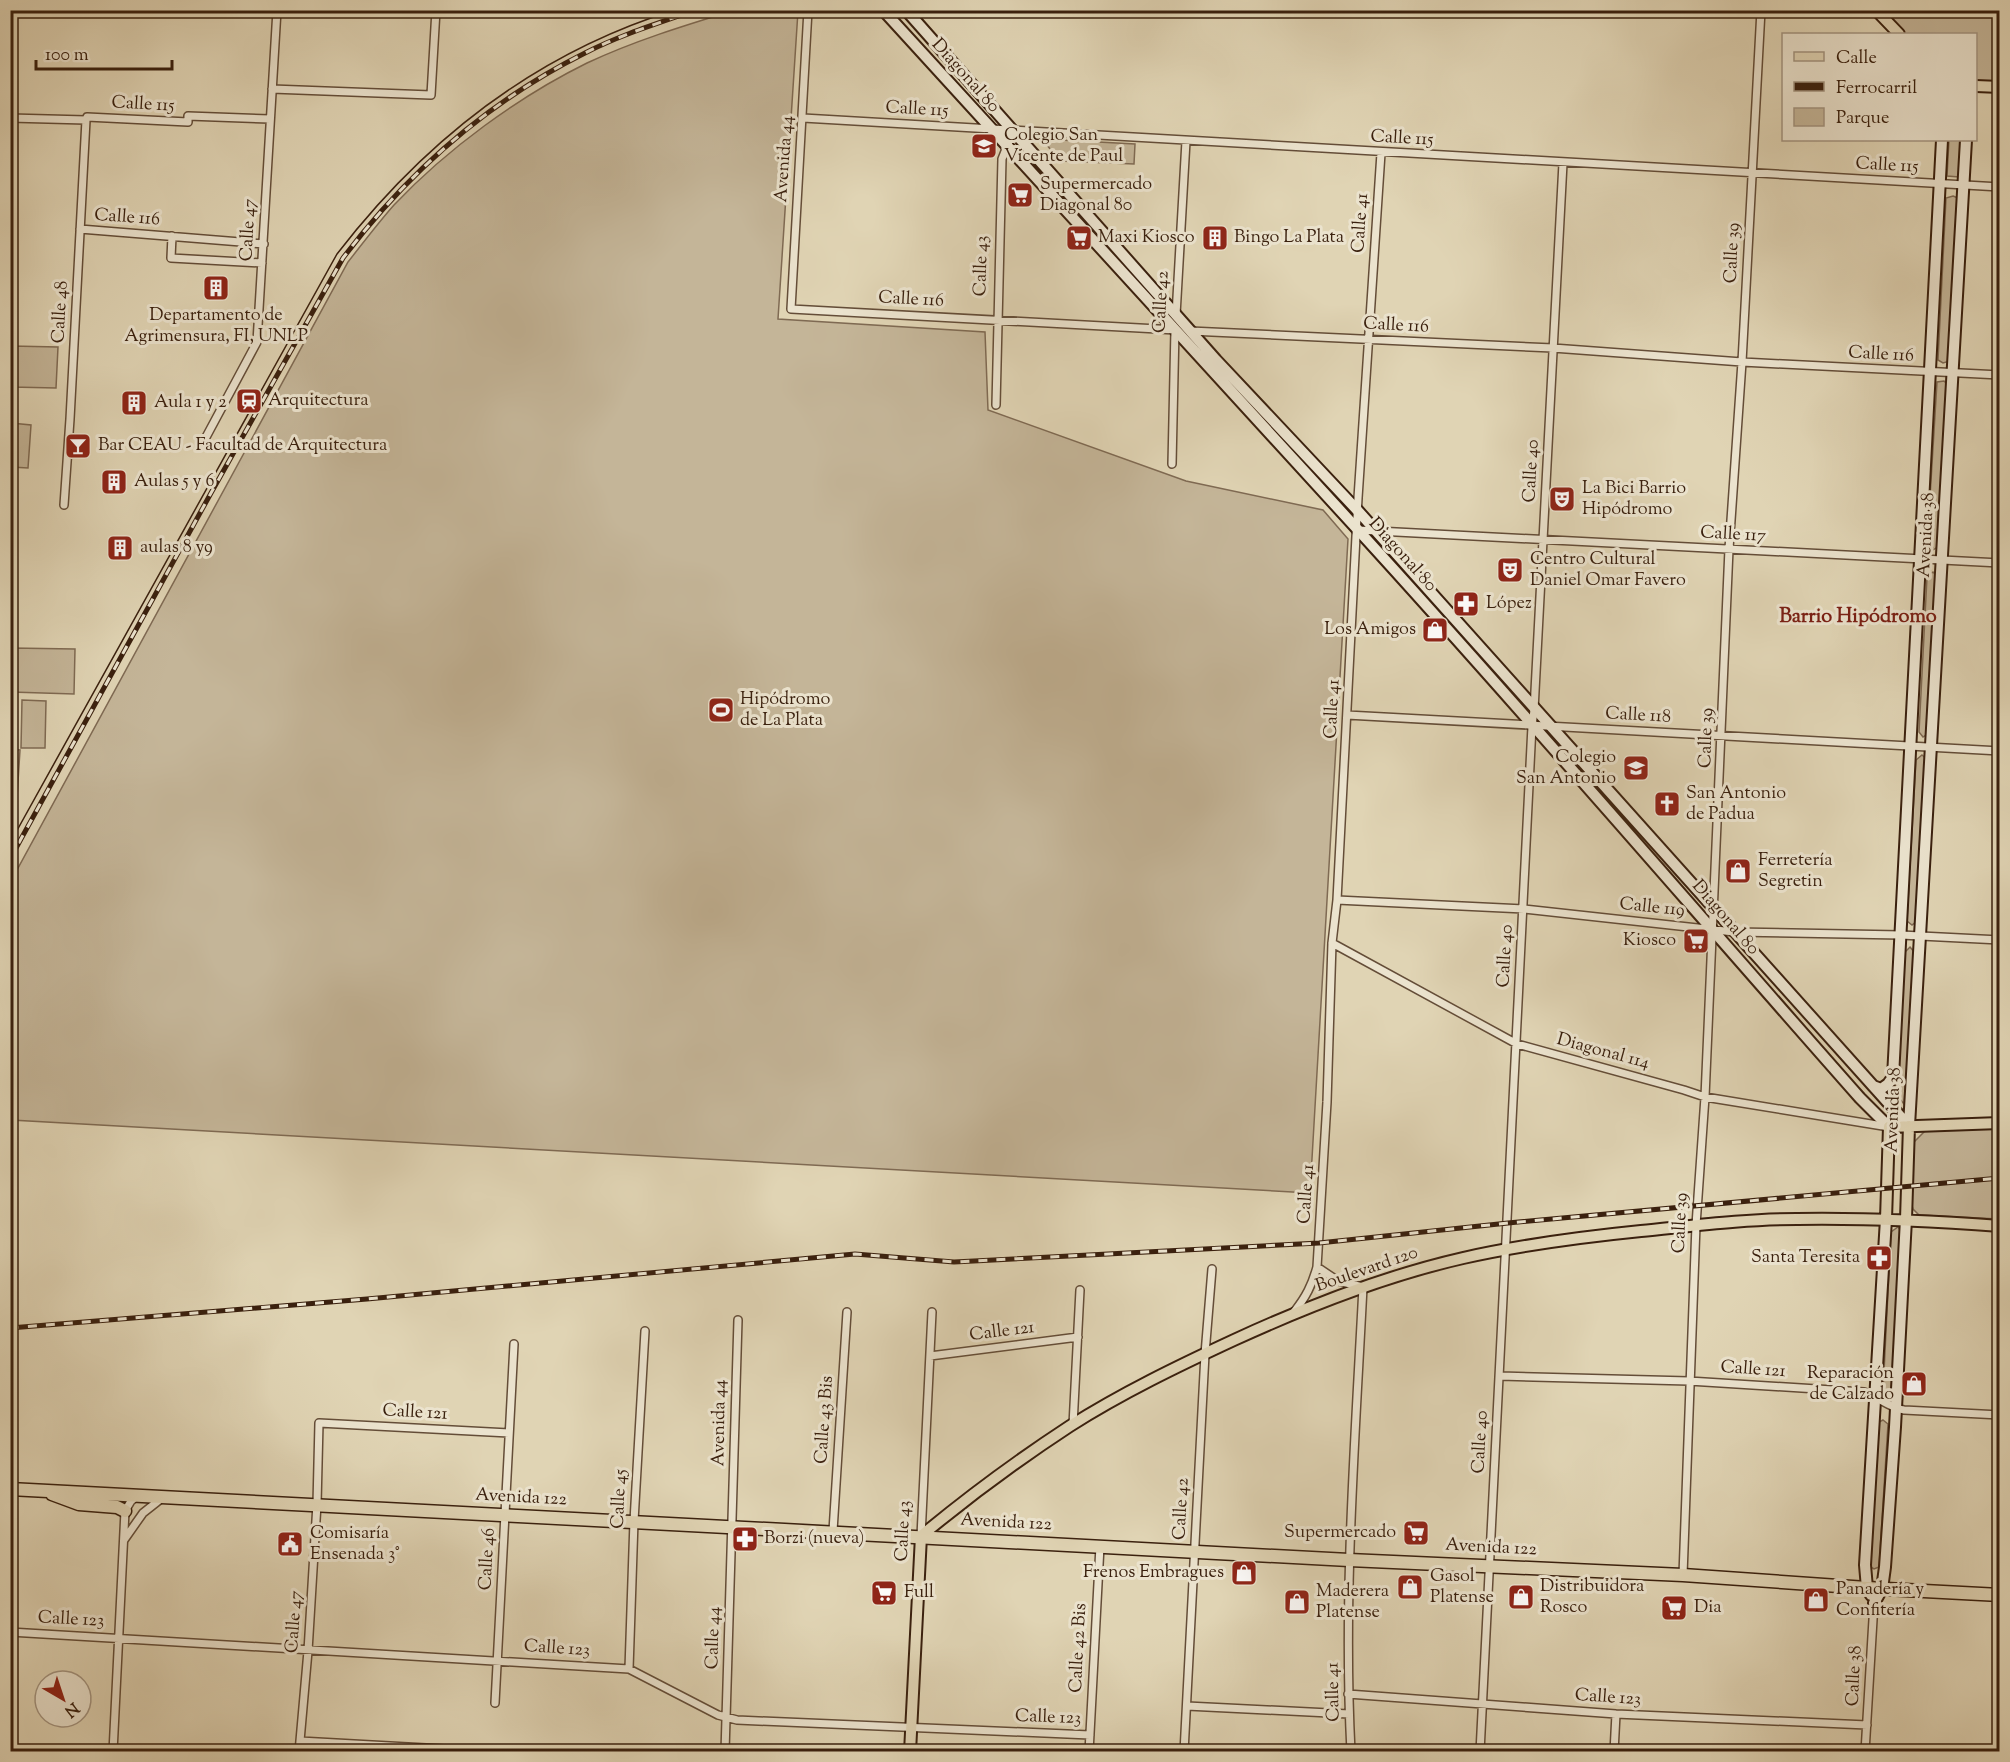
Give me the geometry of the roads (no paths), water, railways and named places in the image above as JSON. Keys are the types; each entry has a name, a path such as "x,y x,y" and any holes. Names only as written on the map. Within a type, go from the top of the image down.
{"highway":[{"name":"Avenida 122","path":"10,1489 1349,1560 1683,1575 2000,1595"},
{"path":"43,1490 79,1504 117,1507 125,1511"}],"main road":[{"name":"Diagonal 80","path":"883,10 1358,530 1888,1127"},
{"name":"Diagonal 80","path":"906,10 1190,331 1358,511 1909,1126"},
{"path":"1876,10 1898,33"},
{"path":"1977,86 2000,87"},
{"name":"Avenida 38","path":"1873,1086 1881,1089 1893,1077 1942,141"},
{"name":"Avenida 38","path":"1874,1603 1882,1589 1885,1567 1896,1409 1909,1126 1966,141"},
{"path":"1888,1127 2000,1123"},
{"name":"Avenida 38","path":"1874,1603 1867,1588 1864,1565 1886,1219 1888,1127"},
{"name":"Boulevard 120","path":"921,1536 976,1492 1073,1425 1168,1371 1292,1314 1363,1287 1438,1264 1578,1238 1794,1219 1886,1219 2000,1226"},
{"name":"Calle 43","path":"910,1752 921,1536"}],"street":[{"name":"Calle 47","path":"205,439 257,342 277,10"},
{"path":"272,89 430,95 436,10"},
{"name":"Avenida 44","path":"791,309 808,10"},
{"name":"Calle 39","path":"1683,1575 1689,1381 1705,1097 1729,549 1742,362 1761,10"},
{"name":"Calle 115","path":"10,118 86,120 87,117 188,122 188,116 270,119"},
{"name":"Calle 115","path":"803,118 2000,188"},
{"name":"Calle 48","path":"64,505 86,120"},
{"name":"Calle 43","path":"996,405 1002,159 1013,131"},
{"name":"Calle 42","path":"1172,464 1175,330 1186,141"},
{"name":"Calle 41","path":"1292,1314 1306,1296 1317,1267 1328,1102 1332,943 1337,900 1368,339 1381,153"},
{"name":"Calle 40","path":"1480,1752 1563,163"},
{"name":"Calle 116","path":"80,229 264,244"},
{"name":"Calle 116","path":"172,236 171,258 262,263"},
{"name":"Calle 116","path":"791,309 1553,348 1742,362 2000,375"},
{"name":"Calle 117","path":"1358,530 2000,563"},
{"name":"Calle 118","path":"1347,715 2000,751"},
{"name":"Calle 119","path":"1337,900 1524,909 1734,932 1901,935 2000,940"},
{"name":"Diagonal 114","path":"1332,943 1517,1044 1705,1097 1888,1127"},
{"path":"1317,1267 1338,1281 1363,1287"},
{"name":"Calle 42","path":"1184,1752 1205,1354 1212,1269"},
{"name":"Calle 41","path":"1351,1752 1348,1694 1349,1560 1363,1287"},
{"path":"1073,1425 1080,1290"},
{"name":"Calle 43 Bis","path":"833,1531 847,1312"},
{"name":"Calle 43","path":"921,1536 932,1312"},
{"name":"Avenida 44","path":"733,1526 738,1320"},
{"name":"Calle 45","path":"629,1669 634,1521 645,1331"},
{"name":"Calle 121","path":"930,1356 1078,1337"},
{"name":"Calle 46","path":"495,1702 514,1344"},
{"name":"Calle 121","path":"1500,1376 1689,1381 1864,1392 1896,1409 2000,1415"},
{"name":"Calle 47","path":"299,1752 317,1504 319,1423"},
{"name":"Calle 121","path":"319,1423 509,1433"},
{"path":"113,1752 125,1511 138,1495"},
{"path":"124,1540 149,1507 164,1497"},
{"name":"Calle 44","path":"725,1752 733,1526"},
{"name":"Calle 42 Bis","path":"1089,1752 1100,1546"},
{"name":"Calle 38","path":"1865,1752 1874,1603"},
{"name":"Calle 123","path":"10,1632 629,1669 727,1718 1090,1735"},
{"name":"Calle 123","path":"1348,1694 1617,1714 1867,1725"},
{"path":"1187,1706 1349,1714"},
{"path":"1614,1752 1617,1714"},
{"path":"300,1741 498,1752"}],"tram line":[{"path":"10,843 337,254 407,174 487,105 530,76 576,50 624,28 675,10"}],"railway":[{"path":"10,859 343,258 368,226 395,196 452,141 516,93 598,47 696,10"},
{"path":"10,1328 367,1299 855,1254 954,1262 1319,1243 1508,1223 2000,1178"}],"place":[{"name":"Colegio San Vicente de Paul","path":"984,146"},
{"name":"Supermercado Diagonal 80","path":"1020,195"},
{"name":"Maxi Kiosco","path":"1079,238"},
{"name":"Bingo La Plata","path":"1215,238"},
{"name":"Departamento de Agrimensura, FI, UNLP","path":"216,288"},
{"name":"Arquitectura","path":"249,401"},
{"name":"Aula 1 y 2","path":"134,403"},
{"name":"Bar CEAU - Facultad de Arquitectura","path":"78,446"},
{"name":"Aulas 5 y 6","path":"114,482"},
{"name":"La Bici Barrio Hipódromo","path":"1562,499"},
{"name":"aulas 8 y9","path":"120,548"},
{"name":"Centro Cultural Daniel Omar Favero","path":"1510,570"},
{"name":"López","path":"1466,604"},
{"name":"Los Amigos","path":"1435,630"},
{"name":"Hipódromo de La Plata","path":"721,710"},
{"name":"Colegio San Antonio","path":"1636,768"},
{"name":"San Antonio de Padua","path":"1667,804"},
{"name":"Ferretería Segretin","path":"1738,871"},
{"name":"Kiosco","path":"1696,941"},
{"name":"Santa Teresita","path":"1879,1258"},
{"name":"Reparación de Calzado","path":"1914,1384"},
{"name":"Supermercado","path":"1416,1533"},
{"name":"Borzi (nueva)","path":"745,1539"},
{"name":"Comisaría Ensenada 3°","path":"290,1544"},
{"name":"Frenos Embragues","path":"1244,1573"},
{"name":"Gasol Platense","path":"1410,1587"},
{"name":"Full","path":"884,1593"},
{"name":"Distribuidora Rosco","path":"1521,1597"},
{"name":"Panadería y Confitería","path":"1816,1600"},
{"name":"Maderera Platense","path":"1297,1602"},
{"name":"Dia","path":"1674,1608"}],"district":[{"name":"Barrio Hipódromo","path":"1858,617"}]}
